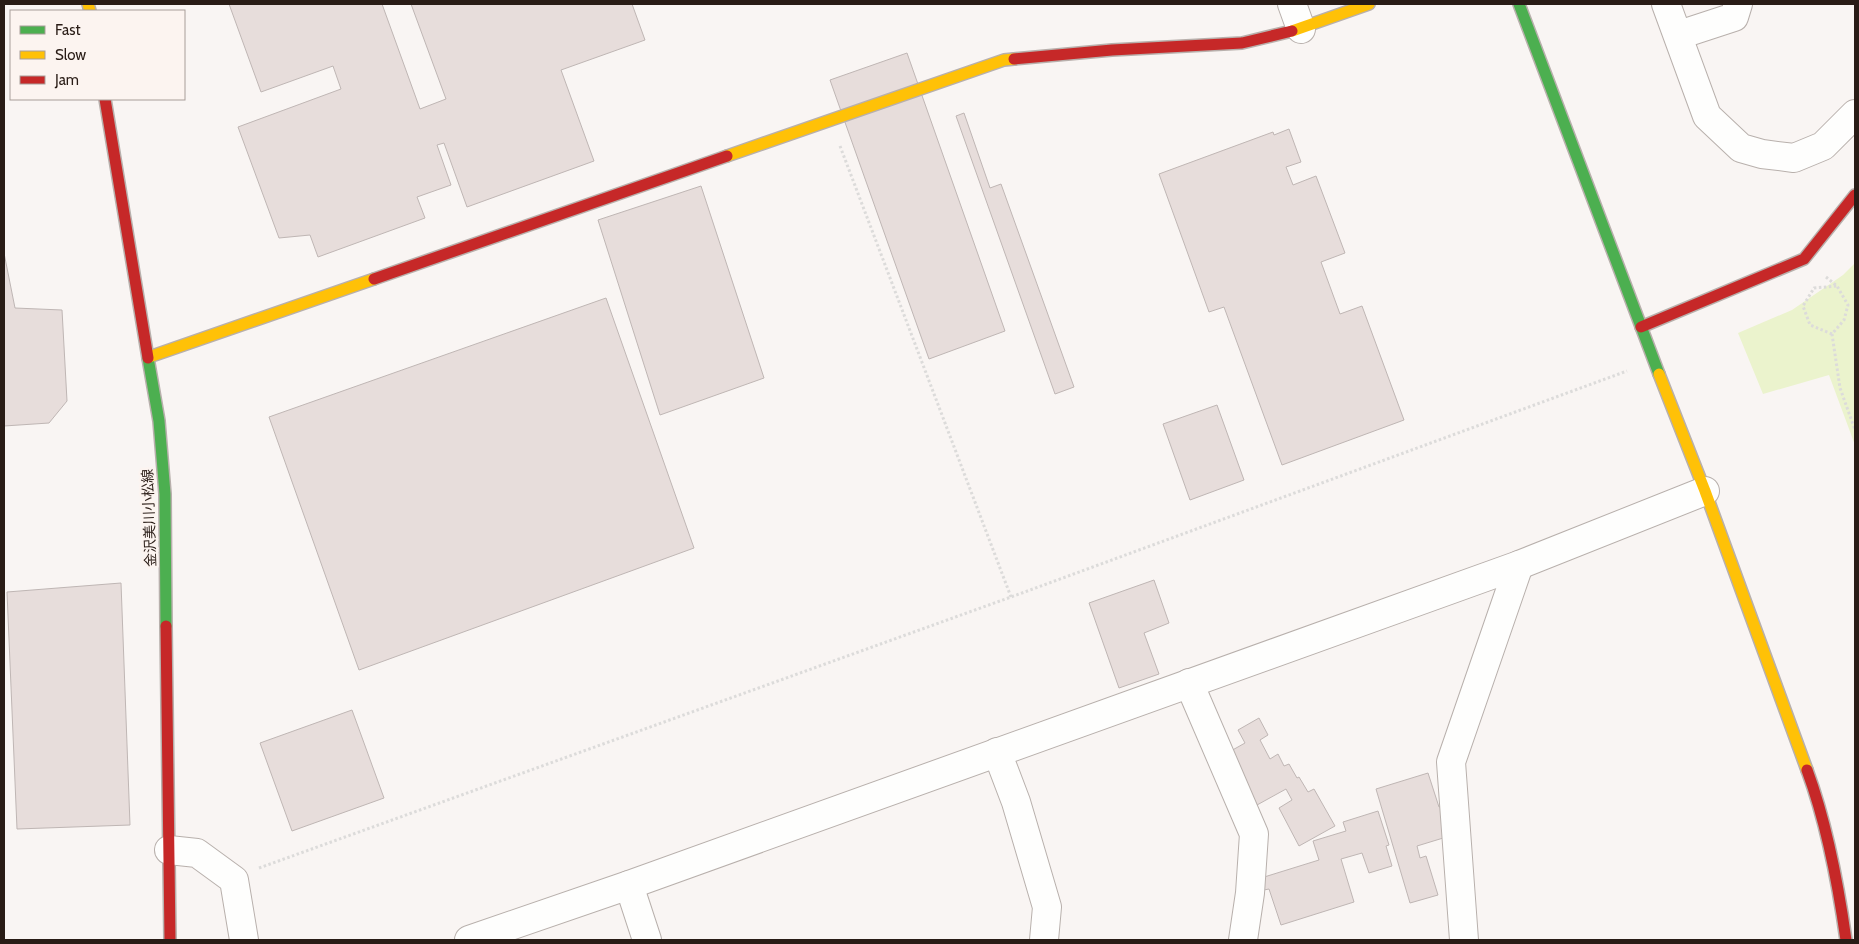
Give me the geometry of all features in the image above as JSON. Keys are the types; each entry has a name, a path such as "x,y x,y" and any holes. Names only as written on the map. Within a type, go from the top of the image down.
{"street":[{"path":"1292,4 1301,29"},
{"path":"149,356 1004,60 1112,50 1242,43 1301,29 1369,4"},
{"path":"1519,4 1640,327 1705,491 1817,798 1840,898 1846,940"},
{"path":"1666,4 1679,35 1707,116 1741,148 1762,154 1794,158 1822,146 1855,114"},
{"path":"1679,35 1734,17 1738,4"},
{"name":"金沢美川小松線","path":"105,100 159,421 164,494 170,940"},
{"path":"1640,327 1804,259 1855,196"},
{"path":"468,940 629,885 1519,565 1705,491"},
{"path":"1464,940 1451,762 1519,565"},
{"path":"1189,683 1254,834 1250,893 1243,940"},
{"path":"997,752 1016,802 1047,907 1044,940"},
{"path":"169,850 197,853 234,880 244,940"},
{"path":"629,885 648,940"}],"path":[{"path":"830,120 1011,597"},
{"path":"1804,259 1837,286 1848,306 1844,320 1832,334 1840,388 1855,430"},
{"path":"1832,334 1810,325 1803,306 1814,288 1837,286"},
{"path":"234,880 263,866 1011,597 1654,362"}],"green space":[{"path":"1855,263 1855,445 1829,375 1763,394 1738,333 1792,310 1843,275"}],"building":[{"path":"229,4 382,4 420,109 446,99 411,4 632,4 645,40 561,70 594,161 467,207 444,143 437,145 451,185 417,197 425,218 318,257 310,235 279,238 238,127 341,89 333,66 261,92"},
{"path":"907,53 1005,331 929,359 830,80"},
{"path":"964,113 990,188 1001,184 1074,387 1055,394 956,116"},
{"path":"1289,129 1301,162 1286,167 1293,185 1316,176 1345,253 1321,262 1340,314 1362,306 1404,420 1282,465 1224,307 1209,312 1159,174 1273,132 1274,135"},
{"path":"701,186 764,378 660,415 598,220"},
{"path":"4,253 15,308 62,310 67,401 49,423 4,426"},
{"path":"606,298 694,548 359,670 269,417"},
{"path":"1217,405 1244,480 1190,500 1163,424"},
{"path":"1154,580 1169,623 1144,633 1159,674 1119,688 1089,603"},
{"path":"121,583 130,825 17,829 7,592"},
{"path":"352,710 384,798 292,831 260,743"},
{"path":"1259,718 1268,735 1260,740 1270,759 1278,754 1284,766 1289,764 1308,792 1314,789 1335,826 1299,846 1279,808 1292,800 1286,789 1257,805 1229,752 1245,743 1238,730"},
{"path":"1428,773 1439,807 1444,805 1453,835 1417,846 1420,858 1426,856 1438,895 1410,903 1376,789"},
{"path":"1378,811 1389,845 1386,846 1392,866 1369,873 1362,853 1341,859 1354,902 1281,925 1269,889 1264,890 1261,878 1319,860 1313,841 1346,831 1343,822"}],"traffic: fast":[{"path":"1519,4 1659,374"},
{"path":"148,358 159,421 165,494 166,626"}],"traffic: slow":[{"path":"88,4 90,10"},
{"path":"1292,31 1369,4"},
{"path":"727,156 1004,60 1014,59"},
{"path":"149,357 374,279"},
{"path":"1659,374 1705,491 1807,770"}],"traffic: jam":[{"path":"1014,59 1112,50 1242,43 1292,31"},
{"path":"105,100 148,358"},
{"path":"374,279 727,156"},
{"path":"1641,327 1804,259 1855,195"},
{"path":"166,626 170,940"},
{"path":"1807,770 1831,854 1846,940"}]}
